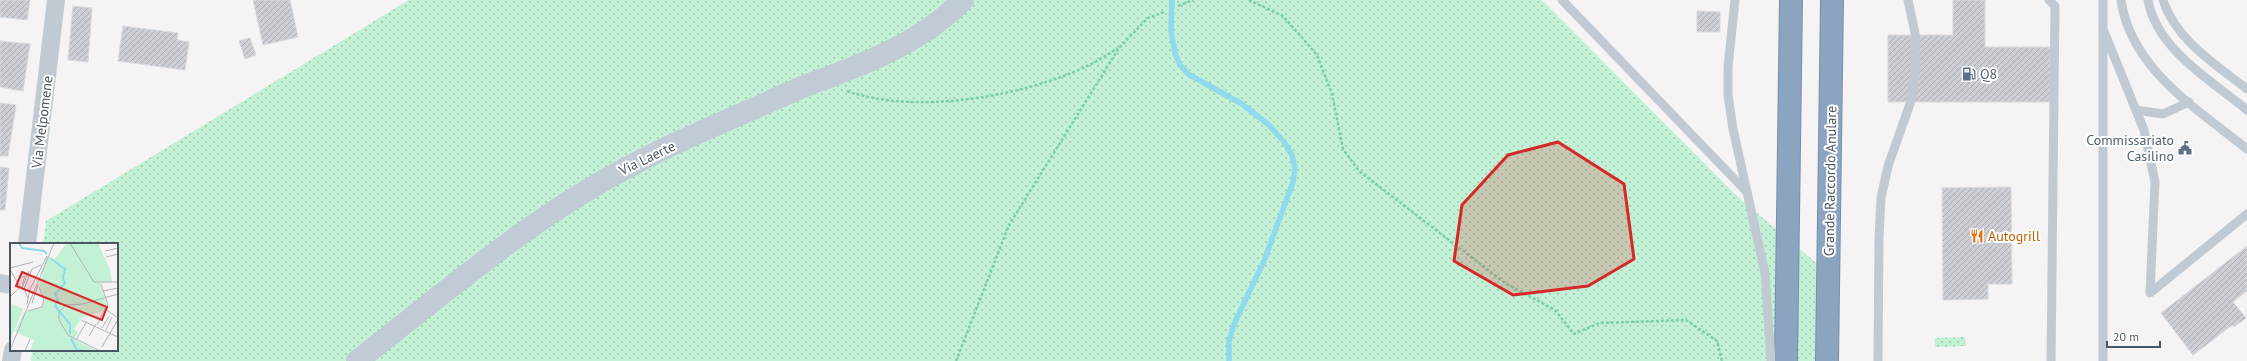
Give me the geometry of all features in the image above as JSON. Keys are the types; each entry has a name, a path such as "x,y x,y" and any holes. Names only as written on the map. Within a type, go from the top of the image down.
{"highway":[{"path":"1786,361 1791,0"},
{"name":"Grande Raccordo Anulare","path":"1827,361 1832,0"}],"street":[{"name":"Via Melpomene","path":"27,243 56,0"},
{"name":"Via Laerte","path":"357,361 510,242 580,194 622,170 678,142 821,80 860,66 912,39 936,23 963,0"},
{"path":"0,283 10,285"},
{"path":"11,361 13,351"}],"lane":[{"path":"1562,0 1747,193"},
{"path":"1735,0 1728,67 1728,95 1733,129 1765,273 1771,361"},
{"path":"1878,361 1878,238 1881,198 1888,166 1911,100 1915,76 1915,33 1908,0"},
{"path":"2048,0 2055,6 2051,361"},
{"path":"2103,0 2103,361"},
{"path":"2121,0 2123,14 2133,42 2165,83 2247,149"},
{"path":"2148,0 2156,24 2169,44 2247,110"},
{"path":"2163,0 2175,24 2186,38 2212,62 2247,89"},
{"path":"2103,29 2144,130 2154,182 2150,293 2247,214"},
{"path":"2136,110 2163,114 2189,102"}],"path":[{"path":"1178,6 1194,0"},
{"path":"1249,0 1283,16 1317,55 1332,94 1343,148 1359,171 1499,278 1555,310 1574,334 1599,324 1686,320 1717,341 1722,361"},
{"path":"956,361 1009,225 1119,48 1148,18 1164,12"},
{"path":"821,80 848,92 872,99 930,104 985,96 1037,85 1086,66 1119,48"}],"highlighted area":[{"path":"1558,142 1624,184 1634,259 1588,286 1513,295 1454,261 1462,205 1508,155"}],"green space":[{"path":"409,0 1542,0 1738,197 1828,273 1828,361 31,361 33,351 118,351 118,243 43,243 46,221"},
{"path":"1965,337 1966,346 1935,347 1935,338"}],"building":[{"path":"0,0 30,0 27,20 0,17"},
{"path":"253,0 290,0 298,37 263,45"},
{"name":"Q8","path":"1953,0 1985,0 1985,47 2050,47 2050,102 1888,102 1888,35 1953,35"},
{"path":"73,6 92,8 88,62 68,60"},
{"path":"1697,11 1720,12 1720,32 1697,32"},
{"path":"123,26 178,33 177,40 189,42 185,70 118,61"},
{"path":"250,38 256,55 245,59 239,41"},
{"path":"0,41 30,44 23,91 0,87"},
{"path":"0,103 16,105 8,156 0,156"},
{"path":"0,167 9,168 5,210 0,210"},
{"name":"Autogrill","path":"2011,187 2012,284 1988,284 1988,299 1943,300 1942,188"},
{"path":"2247,246 2247,291 2233,302 2246,318 2234,327 2232,325 2193,355 2161,313"}],"waterway":[{"path":"1172,0 1171,31 1175,53 1180,65 1188,74 1242,104 1269,125 1284,142 1292,155 1295,168 1293,182 1264,261 1235,322 1229,341 1229,361"}],"place":[{"name":"Q8","path":"1969,74"},
{"name":"Commissariato Casilino","path":"2185,148"},
{"name":"Autogrill","path":"1977,236"}]}
